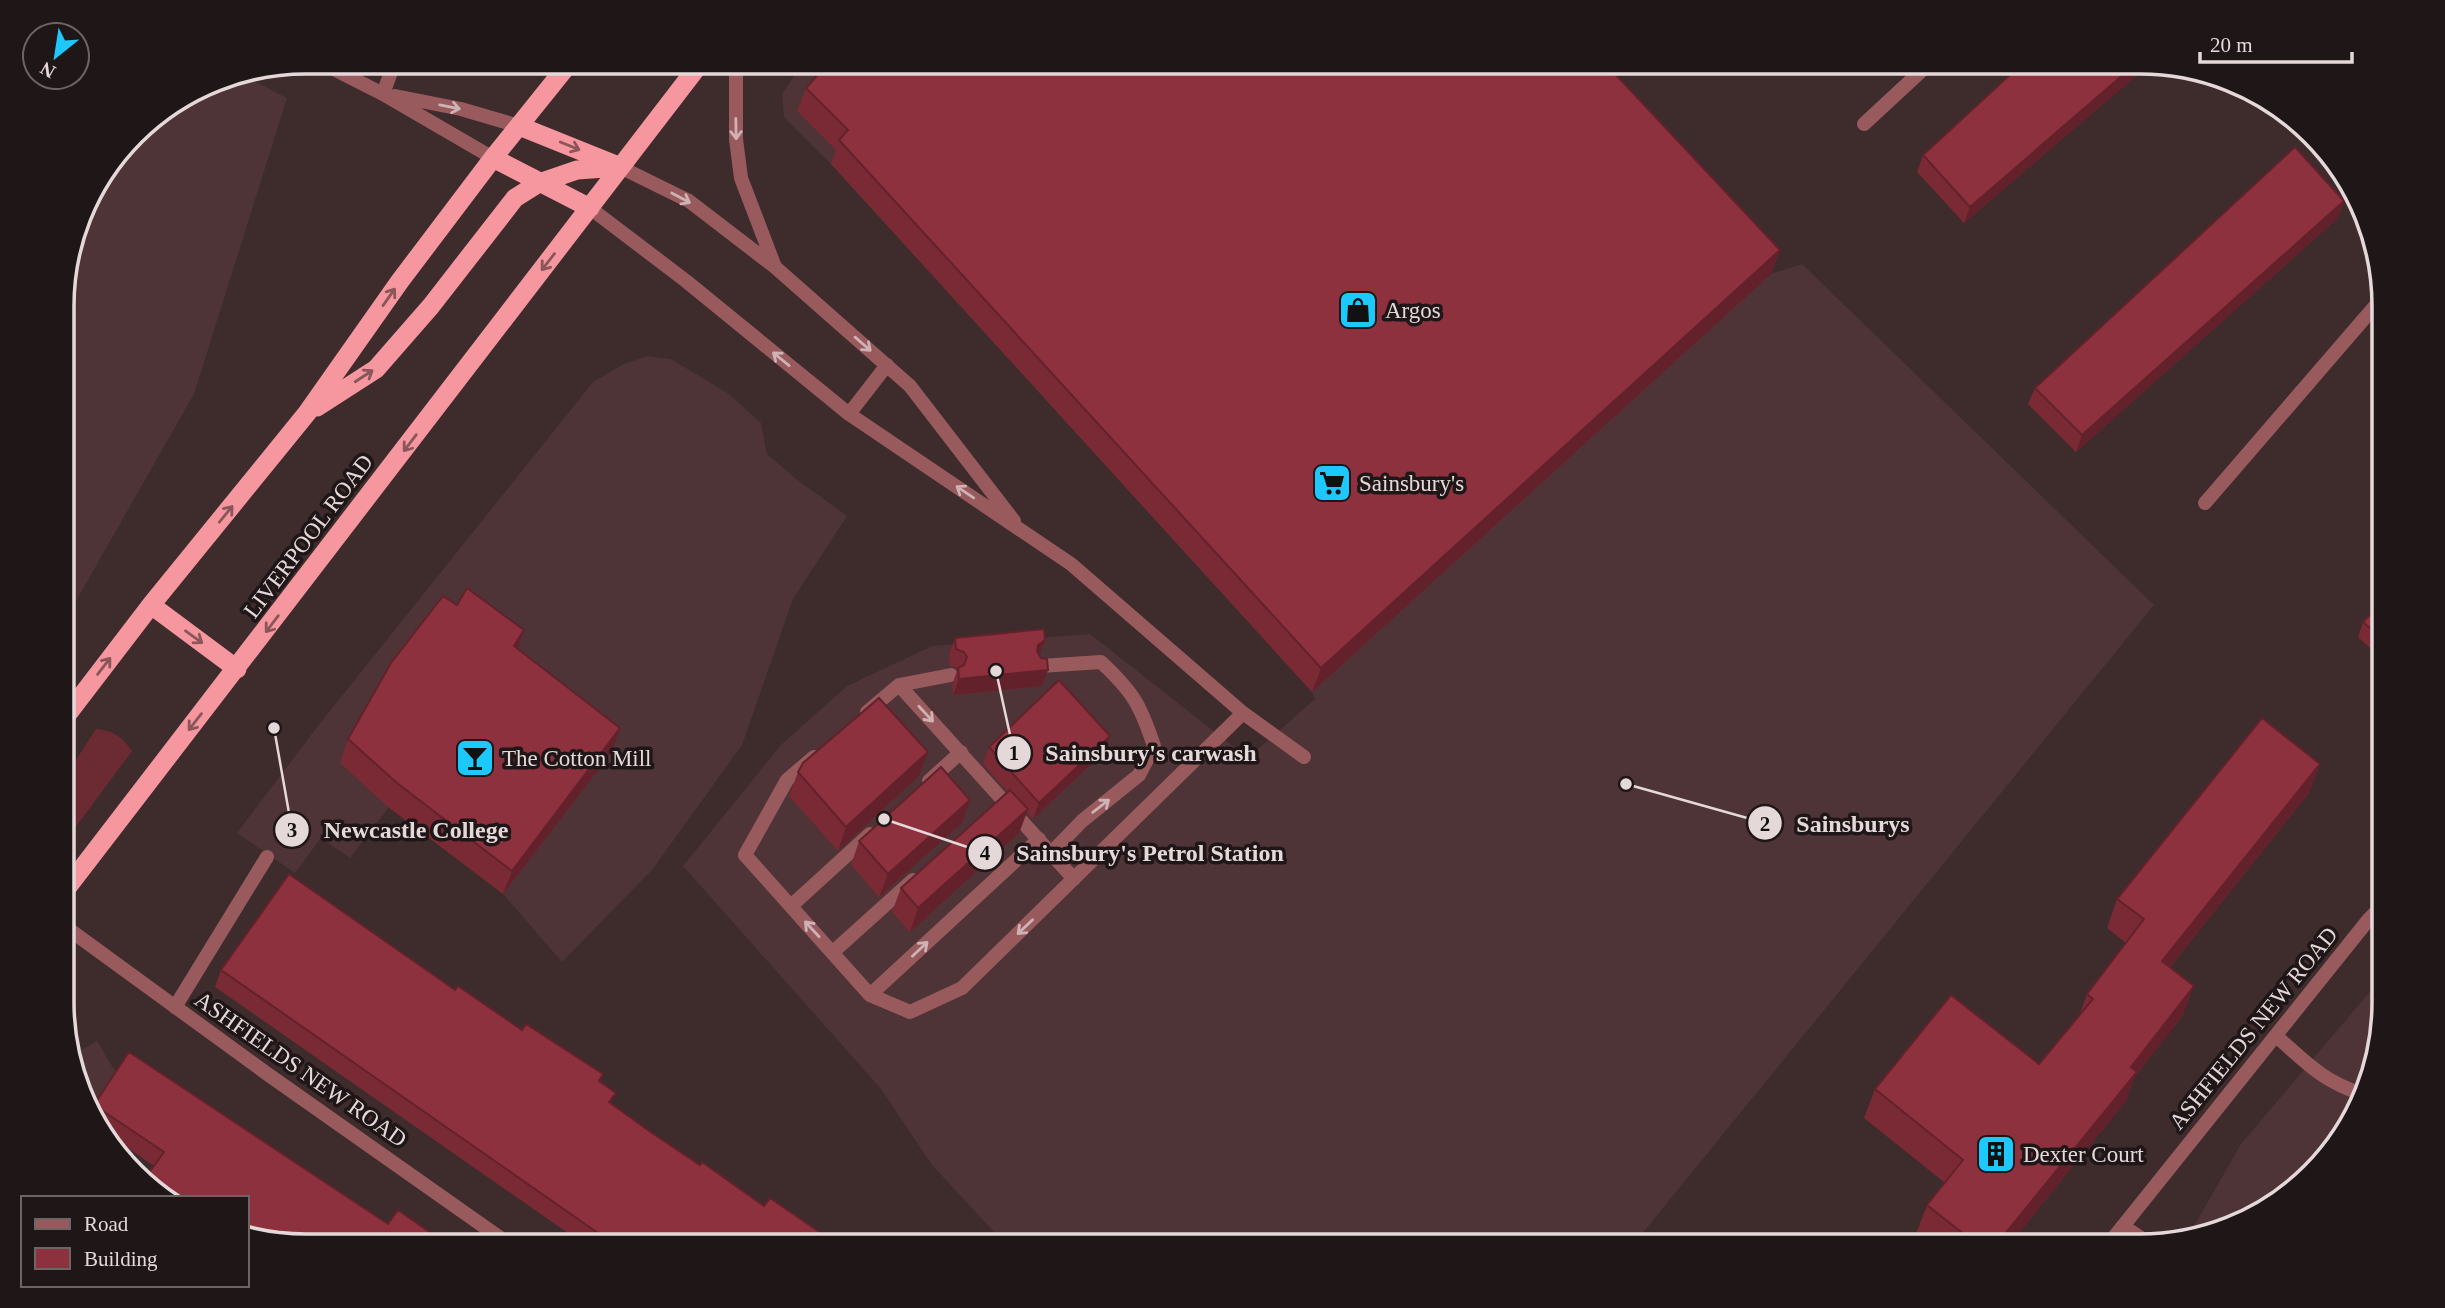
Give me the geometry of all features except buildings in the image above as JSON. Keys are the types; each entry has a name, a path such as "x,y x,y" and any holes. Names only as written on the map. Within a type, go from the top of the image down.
{"highway":[{"path":"74,706 151,605 307,413 400,281 561,74"},
{"name":"LIVERPOOL ROAD","path":"74,878 692,74"},
{"path":"519,126 620,167"},
{"path":"493,158 590,208"},
{"path":"307,413 376,369 431,306 515,198 539,183 577,170 620,167"},
{"path":"151,605 237,668"}],"street":[{"path":"344,74 493,158"},
{"path":"383,94 390,74"},
{"path":"736,74 736,139 741,178 775,267"},
{"path":"1864,124 1918,74"},
{"path":"383,94 461,109 519,126"},
{"path":"620,167 689,201 775,267 911,386 1021,530"},
{"path":"590,208 686,281 849,414 1071,564 1243,713 1304,757"},
{"path":"2206,502 2372,310"},
{"path":"849,414 887,365"},
{"path":"1040,666 1101,662 1128,687 1143,714 1154,746 1139,775 1082,821 1051,853"},
{"path":"858,720 899,685 951,676"},
{"path":"899,685 961,752 997,804 1039,839 1074,879"},
{"path":"827,746 787,780 745,855 870,995 910,1012 962,988 1243,713"},
{"path":"921,789 961,752"},
{"path":"791,906 881,825"},
{"path":"870,995 1039,839"},
{"path":"175,1007 267,857"},
{"path":"833,952 922,871"},
{"name":"ASHFIELDS NEW ROAD","path":"2117,1234 2372,916"},
{"name":"ASHFIELDS NEW ROAD","path":"74,933 495,1234"},
{"path":"2276,1035 2323,1078 2353,1091"},
{"path":"2123,1226 2135,1234"}],"shaded area":[{"path":"795,74 1585,74 1771,274 1802,264 2154,605 1642,1234 996,1234 932,1165 881,1089 683,866 781,745 847,686 932,646 1090,634 1248,758 1315,699 1312,692 831,164 784,117 782,94"},
{"path":"252,80 287,98 194,394 74,605 74,291 81,246 97,203 121,164 153,131 177,113 217,91"},
{"path":"647,356 671,359 729,394 761,423 767,454 847,516 793,599 742,745 652,870 562,962 503,894 389,807 350,858 321,838 295,873 237,833 317,727 593,382 622,365"},
{"path":"96,729 117,735 132,751 74,829 74,763"},
{"path":"2372,989 2370,1033 2359,1077 2348,1105 2332,1131 2314,1155 2292,1177 2268,1195 2242,1211 2193,1228 2241,1144"},
{"path":"97,1041 118,1076 98,1105 91,1091 79,1051"}],"place":[{"name":"Argos","path":"1358,310"},
{"name":"Sainsbury's","path":"1332,483"},
{"name":"Sainsbury's carwash","path":"996,671"},
{"name":"Newcastle College","path":"274,728"},
{"name":"The Cotton Mill","path":"475,758"},
{"name":"Sainsburys","path":"1626,784"},
{"name":"Sainsbury's Petrol Station","path":"884,819"},
{"name":"Dexter Court","path":"1996,1154"}]}
